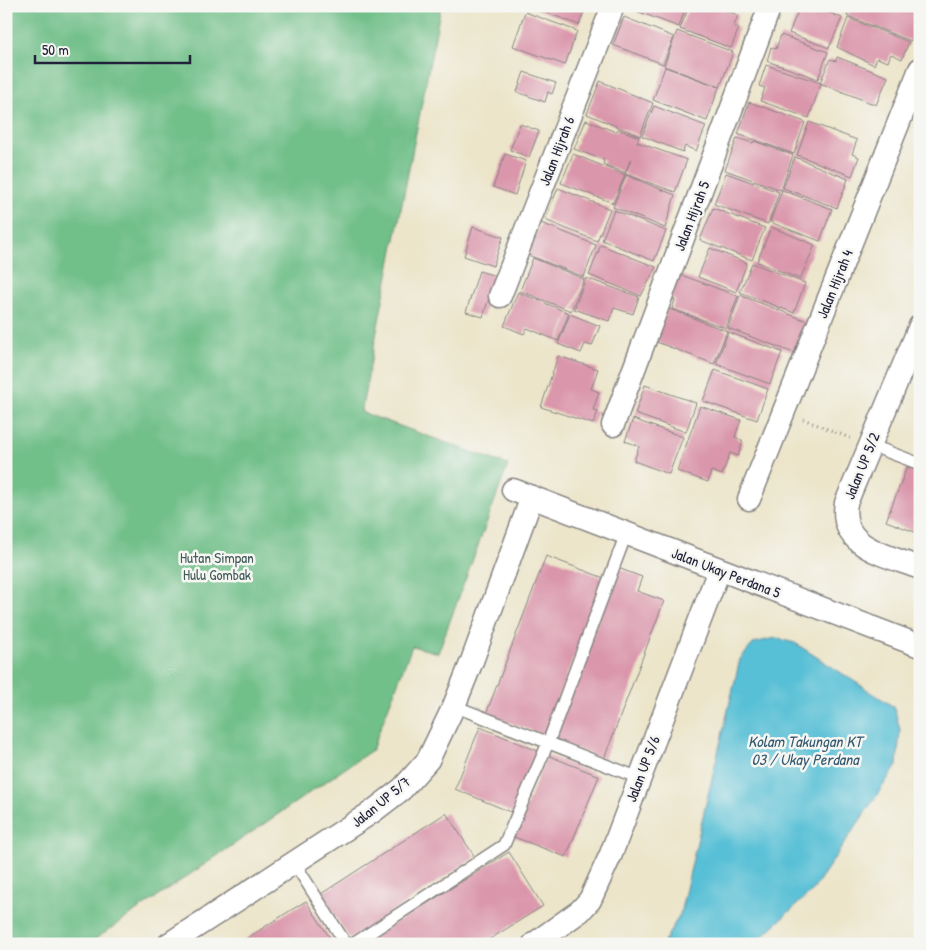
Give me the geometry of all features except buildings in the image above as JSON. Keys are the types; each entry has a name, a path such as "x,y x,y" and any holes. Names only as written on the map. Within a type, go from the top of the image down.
{"street":[{"name":"Jalan Hijrah 6","path":"500,296 613,6"},
{"name":"Jalan Hijrah 5","path":"613,426 770,6"},
{"name":"Jalan Hijrah 4","path":"749,499 920,69"},
{"name":"Jalan UP 5/2","path":"920,326 846,503 844,515 848,528 865,547 920,568"},
{"name":"Jalan Ukay Perdana 5","path":"523,494 920,646"},
{"name":"Jalan UP 5/7","path":"169,944 295,864 372,812 402,789 428,760 454,706 523,494"},
{"name":"Jalan UP 5/6","path":"534,944 566,923 590,900 611,854 719,570"}],"lane":[{"path":"870,445 920,464"},
{"path":"352,944 504,845 548,743 626,534"},
{"path":"454,706 640,778"},
{"path":"295,864 346,944"}],"path":[{"path":"784,411 870,445"}],"green space":[{"name":"Hutan Simpan Hulu Gombak","path":"6,6 441,6 361,412 508,465 438,653 412,646 372,750 88,944 6,944"}],"water":[{"name":"Kolam Takungan KT 03 / Ukay Perdana","path":"775,638 795,643 894,707 900,730 897,765 813,890 754,944 663,944 680,914 740,659 754,643"}]}
